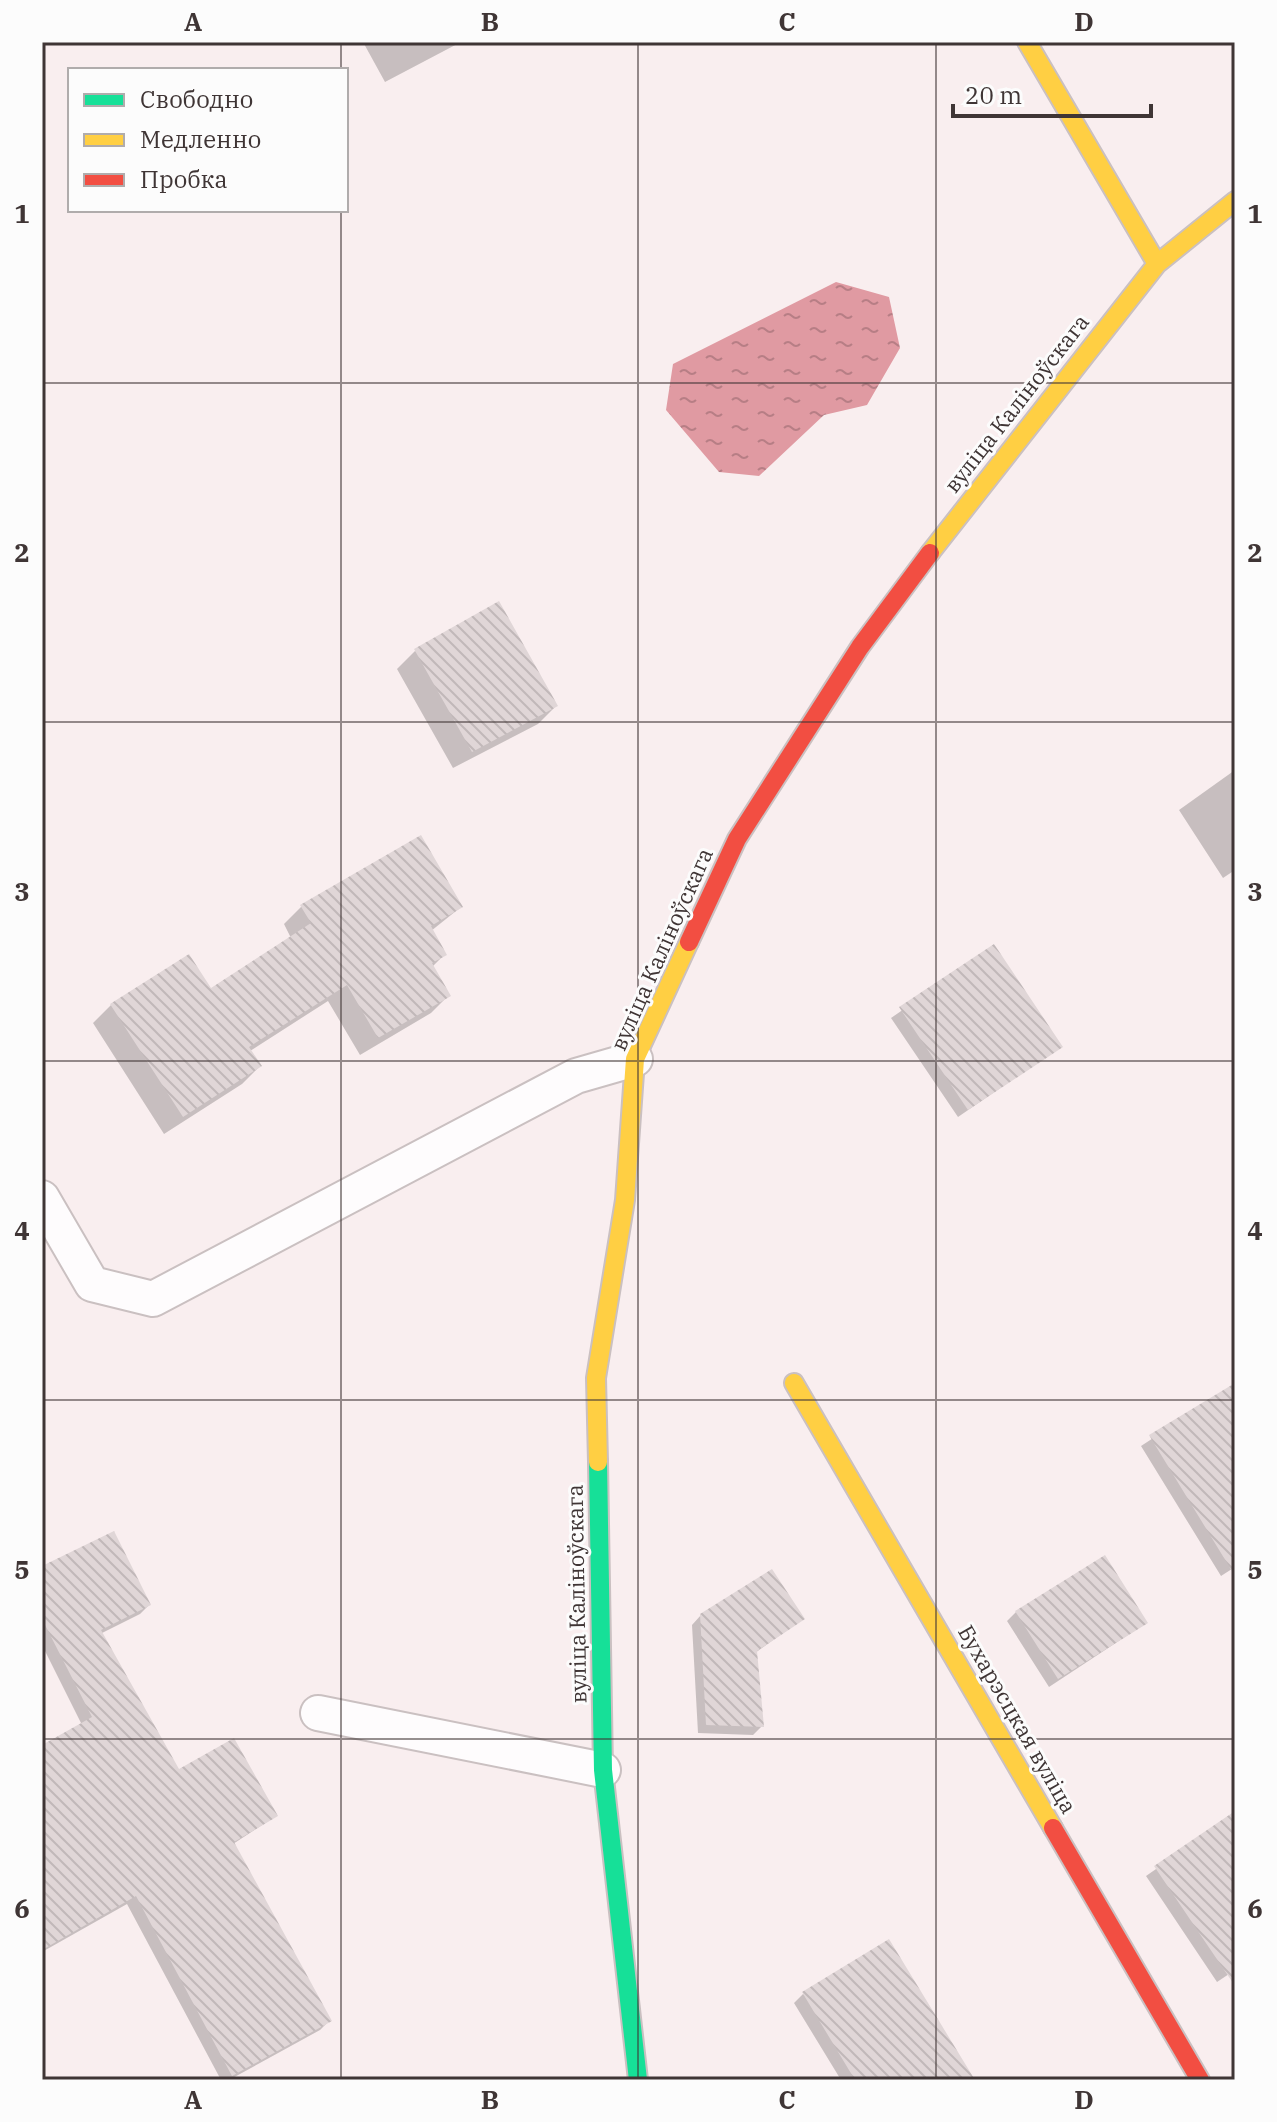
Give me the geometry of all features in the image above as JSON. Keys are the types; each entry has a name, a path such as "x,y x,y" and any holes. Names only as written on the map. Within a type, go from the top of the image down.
{"main road":[{"path":"1027,42 1157,264"},
{"name":"вуліца Каліноўскага","path":"638,2080 603,1770 596,1378 625,1200 635,1059 737,839 860,647 972,497 1157,264 1235,201"},
{"name":"Бухарэсцкая вуліца","path":"794,1383 1200,2080"}],"lane":[{"path":"42,1198 92,1284 153,1299 576,1076 635,1059"},
{"path":"318,1713 603,1770"}],"water":[{"path":"836,282 889,297 900,348 867,405 824,415 759,476 719,472 666,410 673,364"}],"building":[{"path":"499,601 558,706 472,752 414,649"},
{"path":"421,835 463,907 431,926 447,955 432,963 451,996 378,1038 347,985 249,1047 262,1066 183,1117 110,1004 189,954 211,988 311,923 300,905"},
{"path":"994,944 1063,1047 968,1110 899,1007"},
{"path":"1235,1383 1235,1576 1149,1435"},
{"path":"114,1531 151,1605 101,1630 179,1769 234,1738 278,1816 234,1842 332,2021 232,2076 136,1896 42,1950 42,1745 92,1717 42,1619 42,1566"},
{"path":"1105,1555 1148,1623 1058,1679 1015,1611"},
{"path":"772,1569 805,1619 757,1651 764,1727 706,1725 700,1614"},
{"path":"1235,1811 1235,1986 1154,1866"},
{"path":"889,1939 975,2080 855,2080 802,1992"}],"traffic: fast":[{"path":"598,1462 603,1770 638,2080"}],"traffic: slow":[{"path":"1027,42 1157,264"},
{"path":"930,553 1157,264 1235,201"},
{"path":"598,1462 596,1378 625,1200 635,1059 689,942"},
{"path":"794,1383 1053,1828"}],"traffic: jam":[{"path":"689,942 737,839 860,647 930,553"},
{"path":"1053,1828 1200,2080"}]}
